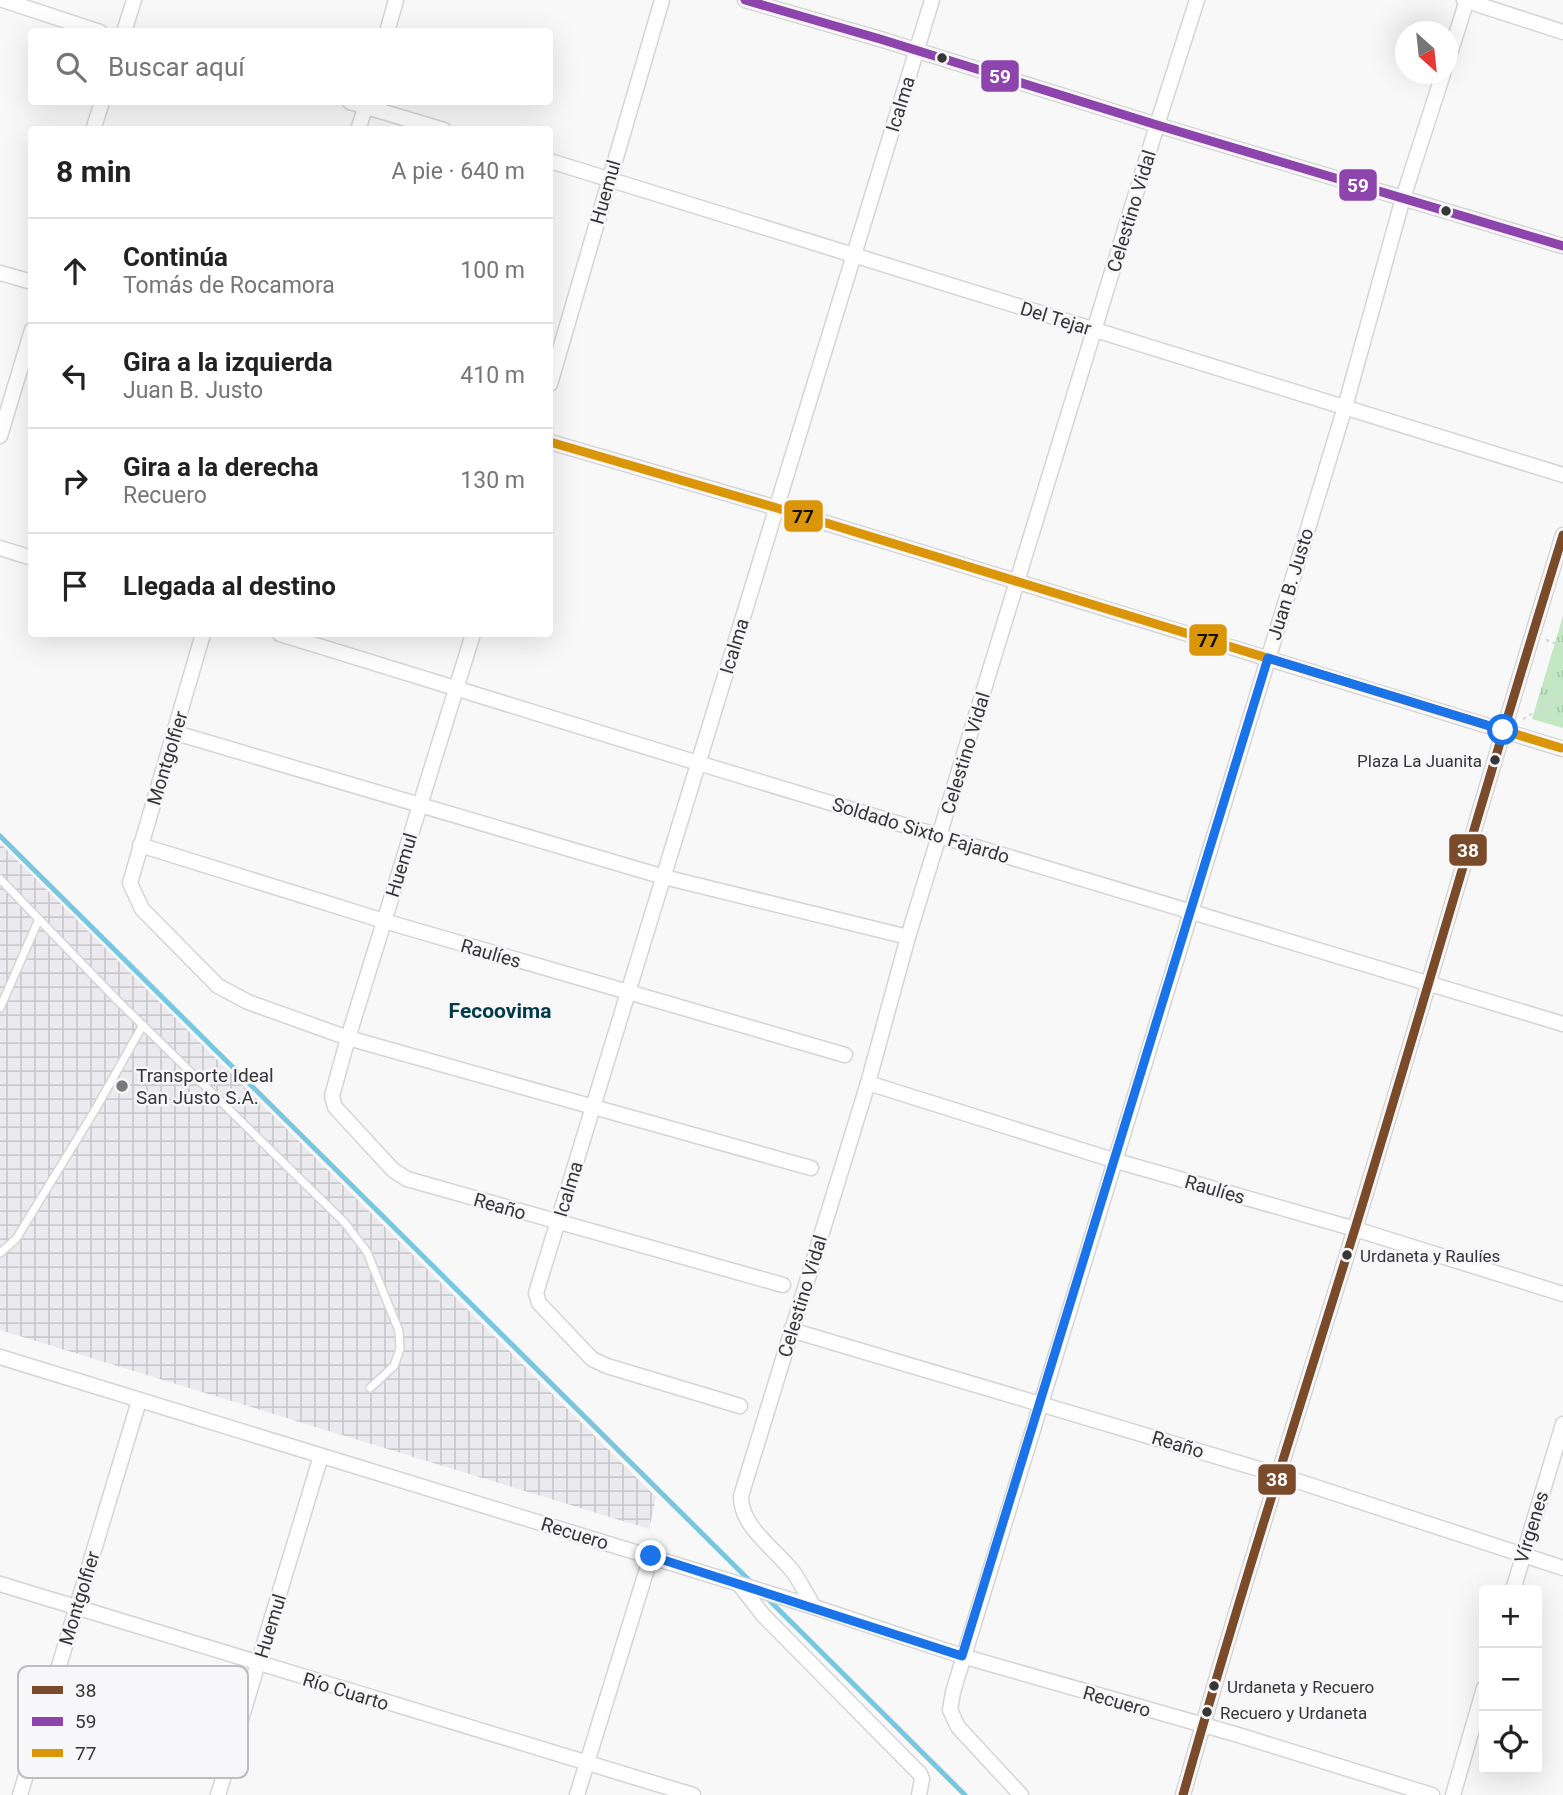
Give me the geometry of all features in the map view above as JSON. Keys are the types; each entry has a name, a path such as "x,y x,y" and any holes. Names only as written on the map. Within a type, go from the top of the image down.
{"street":[{"path":"3,0 88,28"},
{"path":"125,28 134,0"},
{"path":"388,28 396,0"},
{"name":"Huemul","path":"553,374 662,0"},
{"path":"745,0 1563,246"},
{"name":"Icalma","path":"740,1406 607,1366 592,1359 539,1303 536,1293 932,0"},
{"name":"Celestino Vidal","path":"814,1607 793,1572 748,1521 741,1508 741,1496 868,1083 908,937 1197,0"},
{"path":"1458,25 1466,0 1563,32"},
{"name":"Juan B. Justo","path":"1021,1795 958,1727 950,1710 953,1692 1113,1160 1345,407 1403,198 1440,84"},
{"path":"94,126 101,105"},
{"path":"359,126 366,105"},
{"path":"369,105 432,126"},
{"name":"Del Tejar","path":"553,162 1563,475"},
{"path":"0,273 28,281"},
{"path":"0,436 28,343"},
{"path":"553,443 1018,581 1563,749"},
{"path":"1183,1795 1563,535"},
{"path":"0,548 28,557"},
{"name":"Montgolfier","path":"202,637 130,883 142,909 218,986 248,1002 348,1038"},
{"name":"Soldado Sixto Fajardo","path":"289,637 1563,1024"},
{"name":"Huemul","path":"332,1096 472,637"},
{"path":"176,733 664,877 908,937"},
{"name":"Raulíes","path":"140,845 384,921 845,1055"},
{"path":"348,1038 811,1168"},
{"name":"Raulíes","path":"868,1083 1113,1160 1355,1228 1563,1294"},
{"name":"Reaño","path":"332,1096 335,1107 393,1170 407,1180 783,1285"},
{"name":"Reaño","path":"791,1330 1279,1475 1563,1568"},
{"name":"Recuero","path":"0,1357 651,1556 962,1656 1432,1795"},
{"name":"Montgolfier","path":"59,1666 139,1401"},
{"name":"Vírgenes","path":"1514,1585 1563,1424"},
{"name":"Huemul","path":"248,1698 321,1456"},
{"path":"578,1795 651,1556"},
{"name":"Río Cuarto","path":"0,1584 258,1665 693,1795"},
{"path":"739,1584 763,1615 920,1774 921,1791"},
{"path":"1453,1795 1479,1705"},
{"name":"Montgolfier","path":"20,1795 25,1778"},
{"name":"Huemul","path":"218,1795 223,1778"}],"lane":[{"path":"0,879 143,1025 345,1223 367,1252 399,1331 400,1349 394,1366 370,1388"},
{"path":"0,1008 39,919"},
{"path":"0,1253 16,1239 95,1111 143,1025"}],"path":[{"path":"1503,730 1563,696"}],"shaded area":[{"name":"Transporte Ideal San Justo S.A.","path":"0,843 656,1497 649,1529 0,1330"}],"green space":[{"path":"1563,616 1563,728 1532,719"}],"waterway":[{"path":"0,836 752,1583"},
{"path":"766,1597 965,1795"}],"transit line":[{"name":"59","path":"745,0 1563,246"},
{"name":"77","path":"553,443 777,508 1561,748"},
{"name":"38","path":"1183,1795 1563,535"}],"place":[{"name":"Plaza La Juanita","path":"1495,760"},
{"name":"Transporte Ideal San Justo S.A.","path":"122,1086"},
{"name":"Urdaneta y Raulíes","path":"1347,1255"},
{"name":"Urdaneta y Recuero","path":"1214,1686"},
{"name":"Recuero y Urdaneta","path":"1207,1712"}],"district":[{"name":"Fecoovima","path":"500,1011"}],"route":[{"path":"651,1556 962,1656 1268,658 1503,730"}]}
